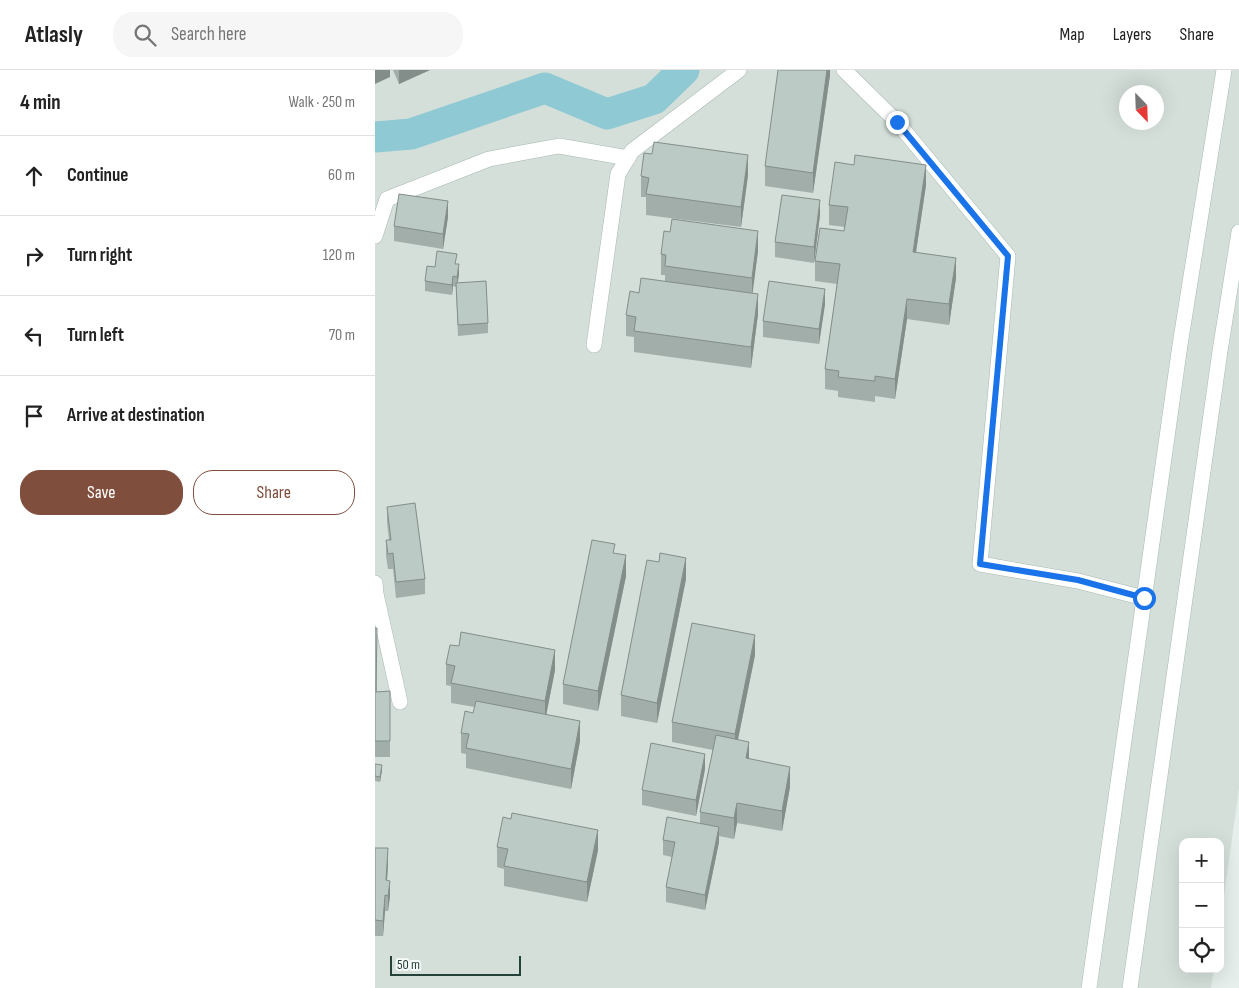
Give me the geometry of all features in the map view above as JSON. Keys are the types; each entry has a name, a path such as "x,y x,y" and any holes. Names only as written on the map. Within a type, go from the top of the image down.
{"street":[{"path":"594,345 617,174 632,151 739,70"},
{"path":"844,70 897,122 1008,256 980,564 1078,580 1144,598"},
{"path":"1089,988 1180,345 1224,70"},
{"path":"375,236 387,199 489,159 559,146 628,158"},
{"path":"1130,988 1220,351 1239,232"},
{"path":"375,583 400,702"}],"shaded area":[{"path":"375,70 1239,70 1239,789 1224,896 1224,838 1179,838 1179,973 1213,973 1211,988 375,988"}],"building":[{"path":"778,70 827,70 813,173 765,166"},
{"path":"654,142 748,155 741,207 646,194 649,178 641,176 644,153 652,154"},
{"path":"855,155 926,165 913,252 956,258 949,304 907,299 895,379 875,376 875,381 838,377 839,371 825,369 840,264 815,261 820,228 844,231 848,207 829,205 835,162 854,165"},
{"path":"399,194 448,201 443,234 394,226"},
{"path":"782,195 820,200 814,247 775,242"},
{"path":"672,219 758,231 752,278 665,266 666,255 661,254 664,231 670,232"},
{"path":"437,251 457,254 455,264 459,264 457,277 453,276 452,285 425,281 427,266 435,267"},
{"path":"641,278 758,294 751,347 634,331 636,317 626,315 630,291 639,293"},
{"path":"486,281 488,323 458,325 456,283"},
{"path":"769,281 825,289 819,329 763,321"},
{"path":"415,503 425,579 396,582 393,553 388,554 386,540 391,540 387,507"},
{"path":"592,540 615,544 613,553 626,555 598,691 563,684"},
{"path":"660,553 686,558 657,703 621,695 647,560 659,562"},
{"path":"692,623 755,635 735,734 672,722"},
{"path":"375,628 377,628 376,692 390,691 390,741 375,741"},
{"path":"461,632 555,650 545,701 451,683 455,666 446,664 450,645 459,646"},
{"path":"476,701 580,721 571,769 466,748 469,734 461,733 465,711 473,713"},
{"path":"716,735 749,742 746,758 790,767 782,811 737,803 734,818 700,812"},
{"path":"651,743 705,754 696,800 642,790"},
{"path":"375,764 382,765 380,777 375,776"},
{"path":"512,813 598,830 587,882 504,866 508,849 497,847 503,817 511,819"},
{"path":"667,817 719,827 705,895 666,887 675,842 663,840"},
{"path":"375,848 388,848 386,880 390,881 388,896 385,895 383,921 375,920"}],"waterway":[{"path":"375,137 411,134 545,88 607,114 654,99 684,70"}],"route":[{"path":"897,122 1008,256 980,564 1078,580 1144,598"}]}
